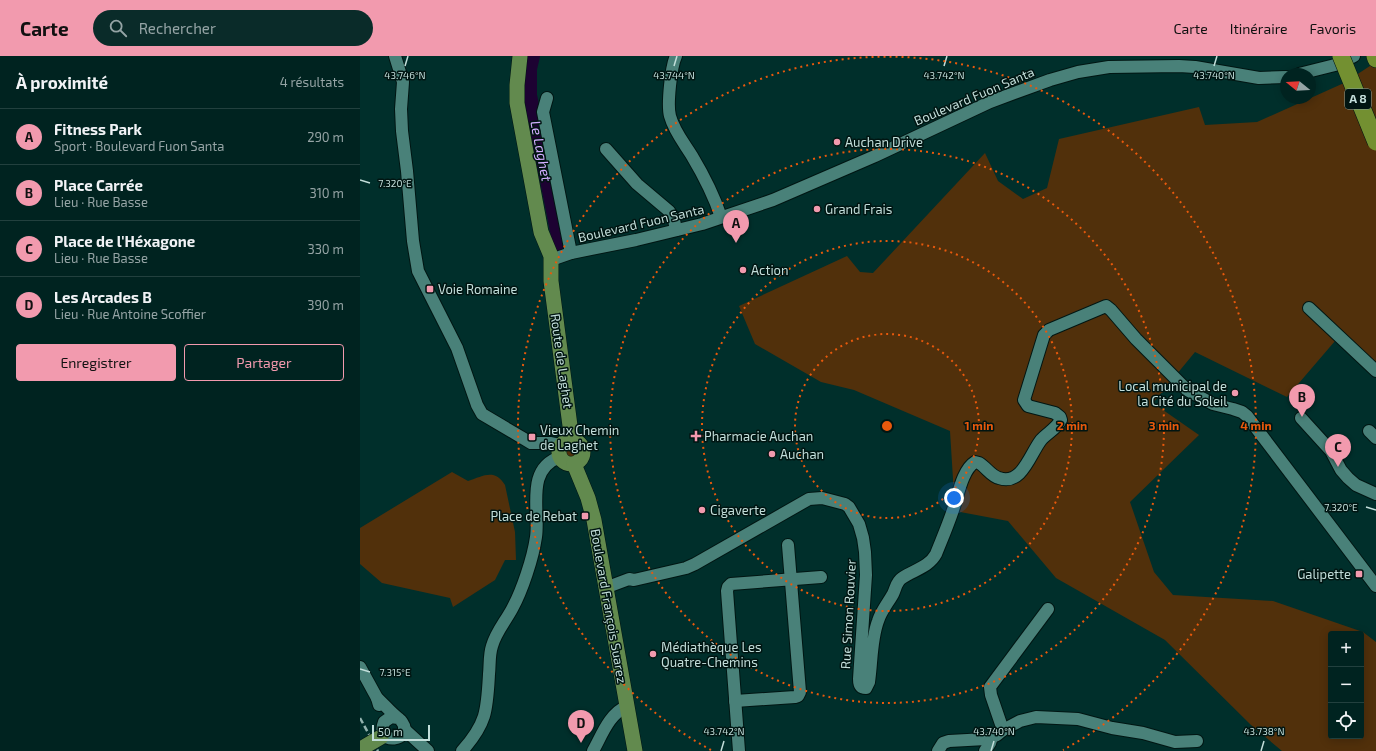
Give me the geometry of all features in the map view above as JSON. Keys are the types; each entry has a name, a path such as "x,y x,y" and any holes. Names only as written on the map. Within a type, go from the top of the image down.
{"highway":[{"name":"A 8","path":"1341,56 1376,142"}],"main road":[{"name":"Route de Laghet","path":"520,56 517,103 551,281 564,449"},
{"path":"579,444 582,452 580,459 574,464 567,464 562,460 564,449 579,444"},
{"name":"Boulevard François Suarez","path":"574,464 591,508 634,751"},
{"path":"361,744 384,732"}],"street":[{"path":"395,56 403,82 401,109 402,131 408,171 416,263 426,287 457,348 477,405 482,414 524,440 535,443 555,444 564,449 544,467 537,484 536,535 532,555 513,608 496,636 492,647 487,702 482,721 474,737 462,751"},
{"path":"676,56 673,61 669,115 674,129 708,185 721,217"},
{"path":"1316,70 1339,64 1354,56"},
{"name":"Boulevard Fuon Santa","path":"547,257 676,230 773,200 875,156 990,102 1050,80 1078,72 1109,67 1179,66 1195,67 1259,78 1280,77"},
{"path":"548,98 543,112 571,253"},
{"path":"606,149 637,184 669,211 674,220 676,230"},
{"name":"Rue Simon Rouvier","path":"605,588 630,579 634,580 685,565 695,564 809,499 822,498 845,504 853,512 859,524 866,552 866,575 859,685 866,688 869,682 876,630 883,609 892,596 898,582 902,578 933,560 940,546 966,474 971,465 975,462 979,463 998,478 1012,478 1026,466 1042,439 1053,430 1061,420 1058,414 1028,406 1024,400 1044,335 1049,330 1106,306 1136,339 1187,390 1213,404 1242,412 1247,416 1376,586"},
{"path":"1309,308 1376,371"},
{"path":"1301,418 1331,452 1341,470 1348,478 1356,485 1376,494"},
{"path":"735,701 795,697 798,696 800,692 788,545"},
{"path":"739,751 726,592 728,587 731,584 821,577"},
{"path":"1002,730 990,687 1048,608"},
{"path":"360,667 377,698 384,732"},
{"path":"377,698 403,722 404,729 402,735 384,732"},
{"path":"593,751 612,717 627,706"},
{"path":"938,751 943,743 949,741 986,739 1029,718 1039,716 1078,719 1112,728 1143,733 1175,742 1197,741"},
{"path":"384,732 386,720 391,717 398,718"},
{"path":"404,729 428,751"},
{"path":"384,732 410,743 419,751"},
{"path":"985,751 992,737"}],"shaded area":[{"path":"1376,62 1376,374 1341,334 1287,397 1195,352 1153,403 1199,435 1130,502 1154,572 1173,595 1273,601 1360,631 1328,631 1328,739 1364,739 1364,633 1376,642 1376,751 1282,751 1251,725 1165,640 1056,578 1008,521 955,511 950,431 854,390 821,382 755,344 739,306 847,256 860,272 873,273 985,153 998,181 1023,199 1047,188 1059,139 1199,107 1205,125 1257,122 1297,104 1316,104 1316,96 1344,83"},
{"path":"571,444 578,449 579,452 574,459 571,460 564,455 563,452 568,445"},
{"path":"452,472 468,481 493,475 497,476 505,485 515,532 516,560 505,560 495,580 453,607 450,598 382,583 360,564 360,528"}],"waterway":[{"name":"Le Laghet","path":"533,56 530,69 530,95 560,246"}],"railway":[{"path":"360,718 378,751"}],"place":[{"name":"Auchan Drive","path":"837,142"},
{"name":"Grand Frais","path":"817,209"},
{"name":"Fitness Park","path":"736,243"},
{"name":"Action","path":"743,270"},
{"name":"Voie Romaine","path":"430,289"},
{"name":"Local municipal de la Cité du Soleil","path":"1235,393"},
{"name":"Place Carrée","path":"1302,417"},
{"name":"Pharmacie Auchan","path":"696,436"},
{"name":"Vieux Chemin de Laghet","path":"532,437"},
{"name":"Auchan","path":"772,454"},
{"name":"Place de l'Héxagone","path":"1338,467"},
{"name":"Cigaverte","path":"702,510"},
{"name":"Place de Rebat","path":"585,516"},
{"name":"Galipette","path":"1359,574"},
{"name":"Médiathèque Les Quatre-Chemins","path":"653,654"},
{"name":"Les Arcades B","path":"581,743"}]}
